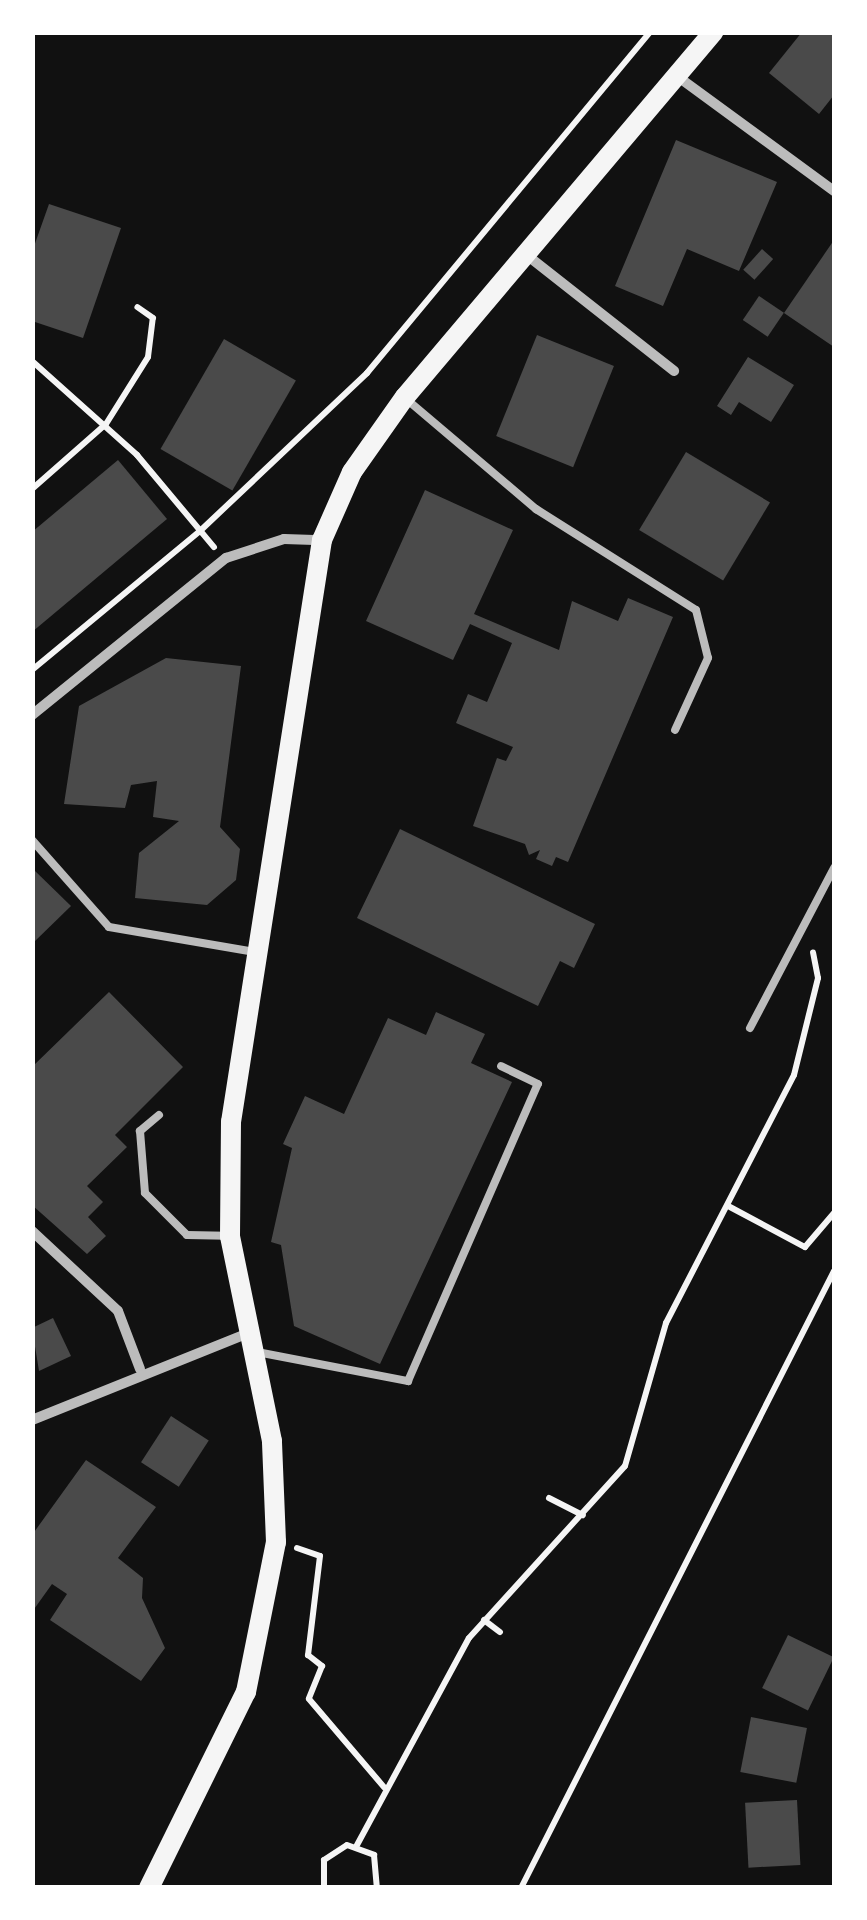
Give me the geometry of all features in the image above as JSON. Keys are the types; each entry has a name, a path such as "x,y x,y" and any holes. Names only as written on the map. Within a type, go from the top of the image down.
{"main road":[{"path":"149,1888 224,1752 264,1631 276,1542 272,1441 230,1236 231,1122 322,540 352,472 405,398 681,79 713,32"}],"street":[{"path":"681,79 834,191"},
{"path":"528,256 674,371"},
{"path":"32,715 226,558 284,538 322,540"},
{"path":"32,1230 118,1311 140,1369"},
{"path":"32,1420 140,1369 250,1342"}],"lane":[{"path":"405,398 536,508 696,610 708,658 675,730"},
{"path":"32,840 109,927 255,952"},
{"path":"750,1028 797,931 834,868"},
{"path":"250,1342 408,1381 538,1084 501,1066"},
{"path":"158,1115 140,1131 145,1193 187,1235 230,1236"}],"path":[{"path":"32,670 200,531 367,373 650,32"},
{"path":"32,489 106,424 154,337 153,318 137,307"},
{"path":"32,361 106,424 226,558"},
{"path":"324,1888 324,1860 357,1845 384,1787 484,1620 625,1466 666,1322 730,1207 794,1075 813,1007 813,951 797,931"},
{"path":"730,1207 804,1248 834,1213"},
{"path":"521,1888 834,1271"},
{"path":"549,1498 583,1515"},
{"path":"320,1556 308,1655 322,1666 308,1699 384,1787"},
{"path":"484,1620 500,1632"},
{"path":"357,1845 379,1864 377,1888"}],"building":[{"path":"802,32 834,32 834,95 819,114 769,73"},
{"path":"676,140 777,182 739,271 687,249 663,306 615,286"},
{"path":"49,204 121,228 83,338 32,321 32,252"},
{"path":"834,240 834,347 784,313"},
{"path":"762,249 773,259 754,280 743,270"},
{"path":"759,296 784,313 768,337 743,320"},
{"path":"537,335 614,366 573,467 496,436"},
{"path":"224,339 296,380 232,490 160,449"},
{"path":"748,357 794,385 771,422 739,402 731,415 717,406"},
{"path":"686,452 770,502 723,580 639,530"},
{"path":"118,460 167,519 32,632 32,532"},
{"path":"425,490 513,530 474,614 559,650 572,601 618,621 628,598 673,617 568,862 556,857 552,866 536,859 540,850 529,855 525,844 473,826 497,758 506,761 513,747 456,723 468,694 487,702 512,643 470,624 453,660 366,621"},
{"path":"166,658 241,666 220,827 240,849 236,880 207,905 135,898 139,853 179,821 153,817 157,781 131,785 125,808 64,804 79,706"},
{"path":"400,829 595,924 574,968 560,961 538,1006 357,918"},
{"path":"32,868 71,906 32,944"},
{"path":"109,992 183,1067 115,1135 127,1147 87,1186 103,1202 88,1217 106,1236 87,1254 32,1205 32,1067"},
{"path":"436,1012 485,1034 471,1063 512,1082 380,1364 294,1326 281,1245 271,1242 292,1148 283,1144 305,1096 344,1114 388,1018 426,1035"},
{"path":"53,1318 71,1356 39,1371 32,1328"},
{"path":"171,1416 209,1441 179,1487 141,1462"},
{"path":"86,1460 156,1507 118,1558 143,1578 142,1598 165,1648 141,1681 50,1620 67,1594 52,1584 32,1612 32,1535"},
{"path":"788,1635 834,1657 808,1710 762,1688"},
{"path":"751,1717 807,1728 796,1783 740,1772"},
{"path":"797,1800 800,1865 748,1868 745,1803"}]}
